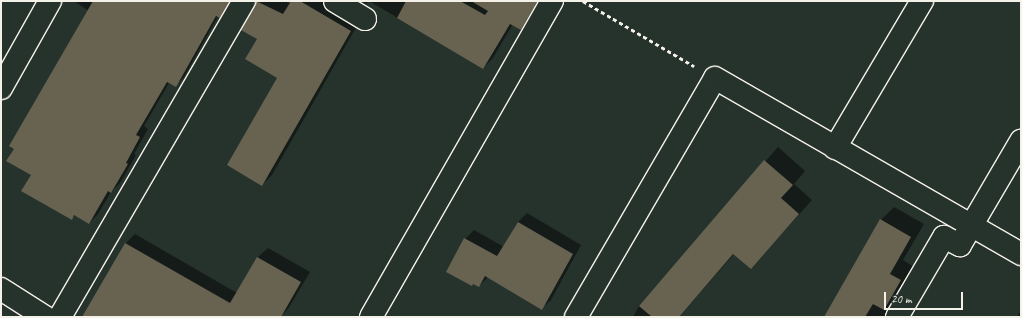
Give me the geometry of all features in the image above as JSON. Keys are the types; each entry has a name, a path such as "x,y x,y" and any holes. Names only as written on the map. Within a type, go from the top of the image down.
{"street":[{"path":"1,88 50,1"},
{"path":"60,317 244,1"},
{"path":"334,1 365,19"},
{"path":"371,317 552,1"},
{"path":"835,148 922,1"},
{"path":"576,317 715,78 1021,254"},
{"path":"897,317 944,237 960,245 1021,141"},
{"path":"1,289 45,317"}],"path":[{"path":"582,1 715,78"}],"building":[{"path":"93,1 230,1 220,18 216,16 176,87 167,82 136,135 140,137 126,163 128,164 111,193 108,191 89,224 74,215 72,220 21,191 31,175 6,161 14,149 9,146"},
{"path":"256,1 283,14 291,1 300,1 351,31 262,186 227,165 277,78 245,59 257,39 241,30"},
{"path":"406,1 460,1 485,15 488,11 471,1 538,1 521,30 510,24 483,69 397,18"},
{"path":"764,160 793,185 781,198 799,214 751,269 733,254 679,317 652,317 639,306"},
{"path":"880,219 911,237 890,274 901,280 884,310 873,304 865,317 824,317"},
{"path":"518,222 573,254 542,310 485,276 479,287 473,284 472,286 446,272 464,238 497,256"},
{"path":"125,243 230,303 257,257 301,282 281,317 82,317"}]}
